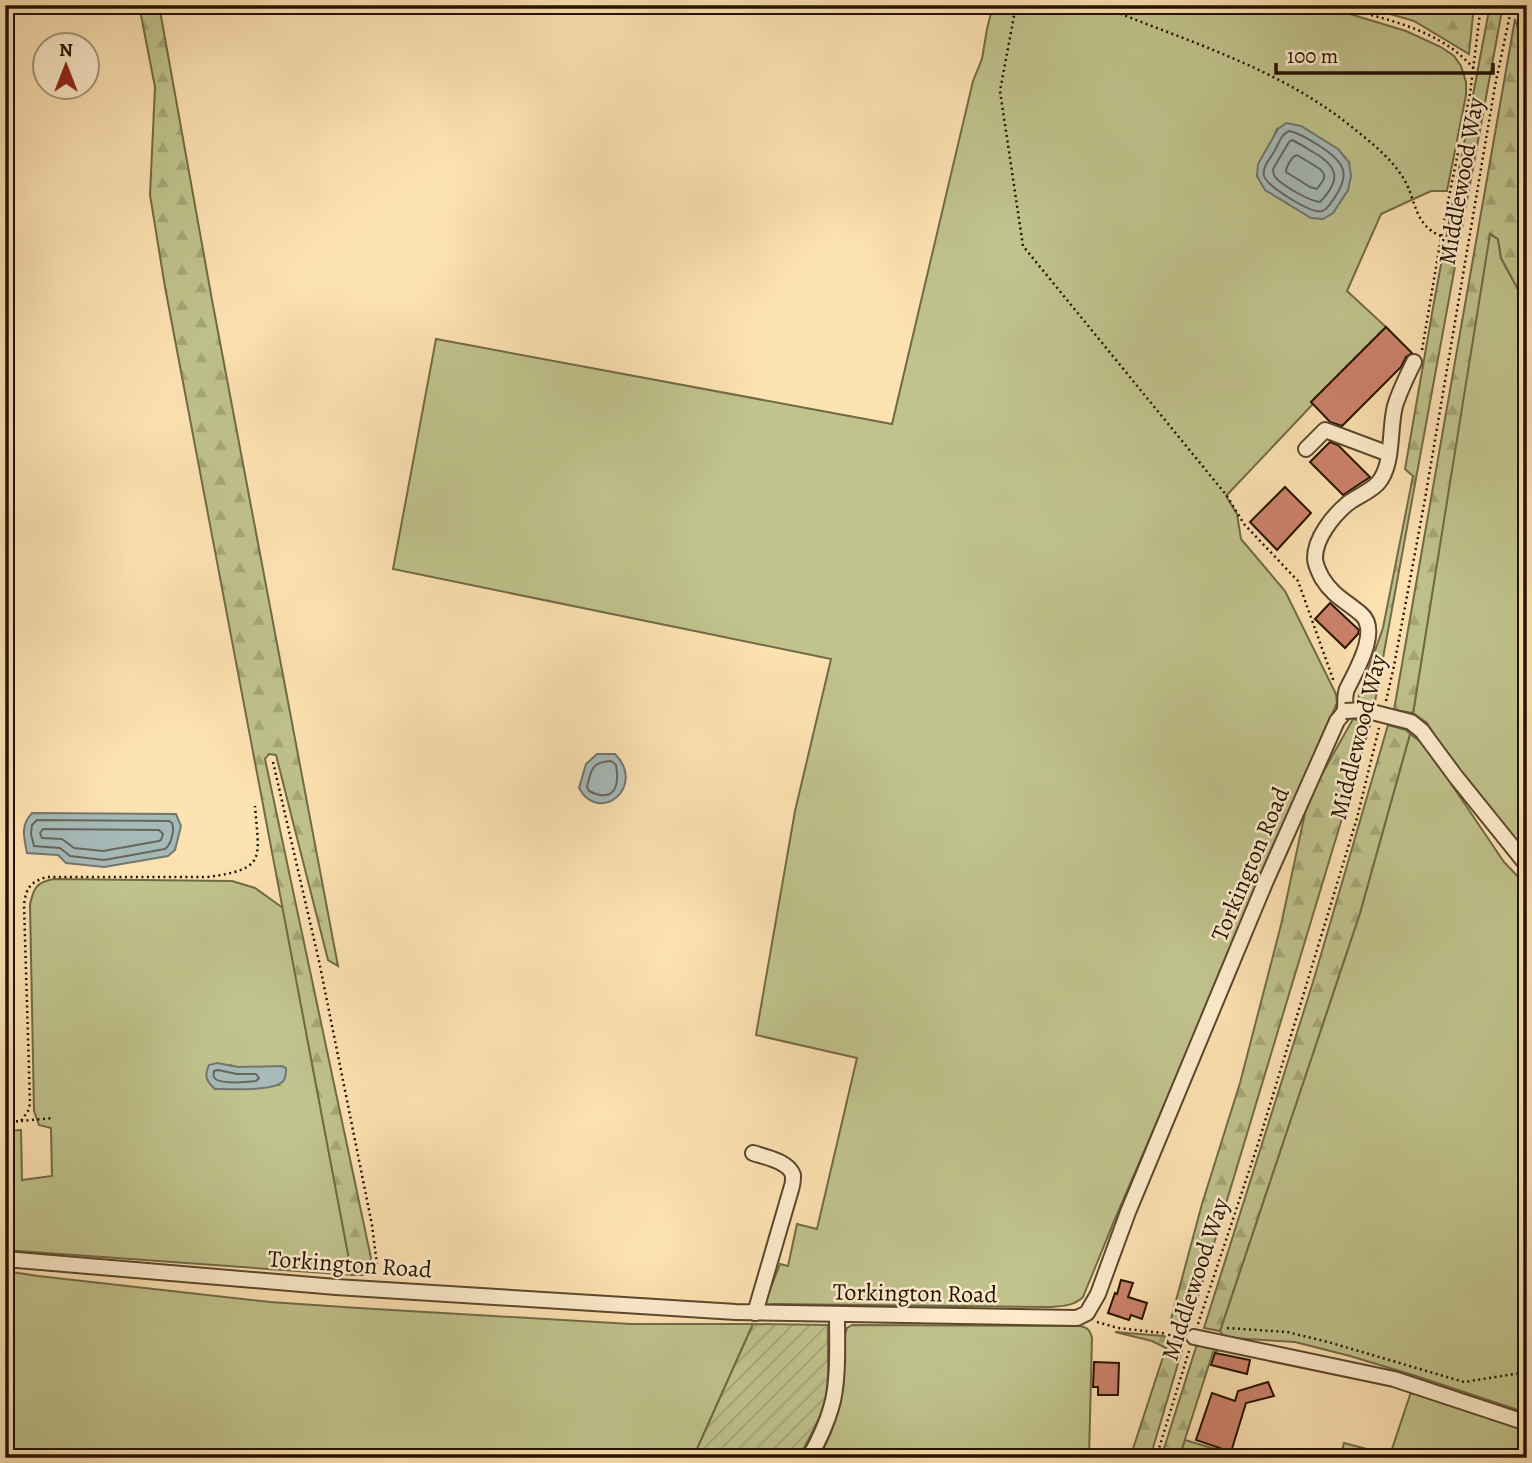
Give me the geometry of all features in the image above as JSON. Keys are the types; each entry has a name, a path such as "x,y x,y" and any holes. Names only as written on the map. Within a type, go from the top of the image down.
{"street":[{"name":"Torkington Road","path":"5,1259 364,1288 755,1313 1077,1318 1087,1313 1098,1294 1128,1212 1265,883 1337,721 1345,711 1345,694 1364,653 1369,630 1362,615 1329,589 1315,556 1327,526 1347,504 1378,483 1385,472 1395,407 1414,362"},
{"path":"1306,449 1325,430 1389,454"},
{"path":"1345,711 1364,710 1411,723 1422,731 1527,865"},
{"path":"753,1153 780,1162 793,1175 755,1313"},
{"path":"809,1458 820,1439 832,1405 837,1315"},
{"path":"1194,1337 1394,1378 1527,1423"}],"path":[{"path":"1016,5 1000,91 1023,246 1227,496 1244,524 1298,580 1335,685"},
{"path":"1106,5 1121,14 1266,72 1347,122 1383,153 1403,177 1419,217 1429,231 1441,236"},
{"path":"1334,5 1408,26 1429,35 1447,44 1474,69"},
{"path":"1414,362 1423,348 1441,236 1470,94 1481,5"},
{"name":"Middlewood Way","path":"1385,704 1423,512 1495,86 1512,7"},
{"name":"Middlewood Way","path":"1156,1458 1259,1141 1357,818 1379,729"},
{"path":"273,762 319,961 372,1225 377,1265 364,1288"},
{"path":"21,1121 30,1104 24,905 30,886 47,877 208,877 231,874 246,868 256,860 259,852 255,806"},
{"path":"5,1122 54,1118"},
{"path":"1087,1313 1098,1323 1118,1328 1194,1337"},
{"path":"1221,1328 1287,1332 1464,1382 1527,1372"}],"green space":[{"path":"139,5 159,5 338,966 328,960 276,755 269,754 265,759 371,1258 363,1275 352,1275 165,287 150,195 155,87"},
{"path":"993,5 1320,5 1406,31 1441,47 1454,56 1461,66 1466,82 1466,95 1447,191 1431,191 1381,214 1347,291 1386,327 1311,402 1313,404 1226,496 1237,514 1241,539 1285,591 1336,694 1337,703 1083,1297 1072,1304 1050,1307 764,1305 780,1264 788,1266 797,1224 817,1229 857,1058 756,1035 795,811 831,659 393,569 436,339 892,424 973,81 982,59","holes":["1277,129 1348,190 1333,213 1323,218 1311,217 1266,190 1257,176"]},
{"path":"1359,5 1474,5 1469,54 1414,21"},
{"path":"1490,5 1503,5 1374,707 1357,701 1383,628 1413,476 1405,469"},
{"path":"1515,19 1520,35 1527,33 1527,302 1501,258 1498,239 1490,234 1413,713 1394,710"},
{"path":"1489,234 1498,239 1501,258 1527,302 1527,858 1427,723 1413,713"},
{"path":"1353,719 1371,722 1190,1323 1170,1323 1202,1204 1240,1083 1281,925 1308,799"},
{"path":"1388,725 1406,730 1410,734 1360,913 1220,1331 1204,1328 1313,982"},
{"path":"1410,734 1425,745 1504,862 1527,886 1527,1413 1350,1356 1295,1342 1231,1338 1220,1331 1360,913"},
{"path":"48,880 232,881 255,888 283,908 352,1275 5,1250 5,1131 21,1130 22,1180 52,1176 51,1128 39,1125 34,1111 30,904 37,886","holes":["230,1065 278,1085 246,1089 215,1089"]},
{"path":"5,1271 270,1302 631,1324 753,1324 693,1458 5,1458"},
{"path":"753,1324 828,1325 827,1388 818,1421 798,1458 693,1458"},
{"path":"852,1325 1080,1326 1087,1329 1092,1338 1089,1458 818,1458 837,1413 845,1334 847,1328"},
{"path":"1115,1332 1164,1336 1180,1343 1182,1350 1150,1458 1130,1458 1166,1348 1152,1341"},
{"path":"1198,1341 1230,1347 1213,1352 1179,1458 1161,1458"},
{"path":"1412,1389 1527,1427 1527,1458 1340,1458 1344,1443 1390,1455"},
{"path":"1185,1440 1242,1457 1242,1458 1179,1458"}],"water":[{"path":"1286,123 1301,126 1338,149 1349,162 1351,176 1348,190 1333,213 1323,219 1311,218 1265,190 1257,176 1258,164 1278,129"},
{"path":"597,754 615,754 623,766 626,778 623,789 608,802 598,803 588,799 579,788 586,764"},
{"path":"32,813 176,814 181,826 175,850 168,856 104,867 66,863 58,855 27,853 24,827"},
{"path":"217,1063 238,1067 282,1066 286,1068 286,1076 280,1084 272,1086 215,1089 206,1075 209,1065"}],"building":[{"path":"1386,327 1412,353 1342,426 1330,422 1311,402"},
{"path":"1330,442 1338,445 1370,477 1343,495 1310,462"},
{"path":"1285,487 1311,513 1277,550 1250,522"},
{"path":"1330,603 1359,630 1345,648 1315,619"},
{"path":"1121,1280 1133,1283 1128,1297 1147,1303 1142,1319 1131,1315 1129,1320 1108,1313"},
{"path":"1215,1353 1250,1360 1247,1374 1211,1365"},
{"path":"1094,1362 1119,1363 1118,1395 1098,1395 1098,1387 1093,1387"},
{"path":"1268,1382 1274,1396 1246,1403 1231,1452 1196,1440 1212,1393 1235,1401 1238,1391"}],"waterway":[{"path":"1519,5 1527,25"}]}
